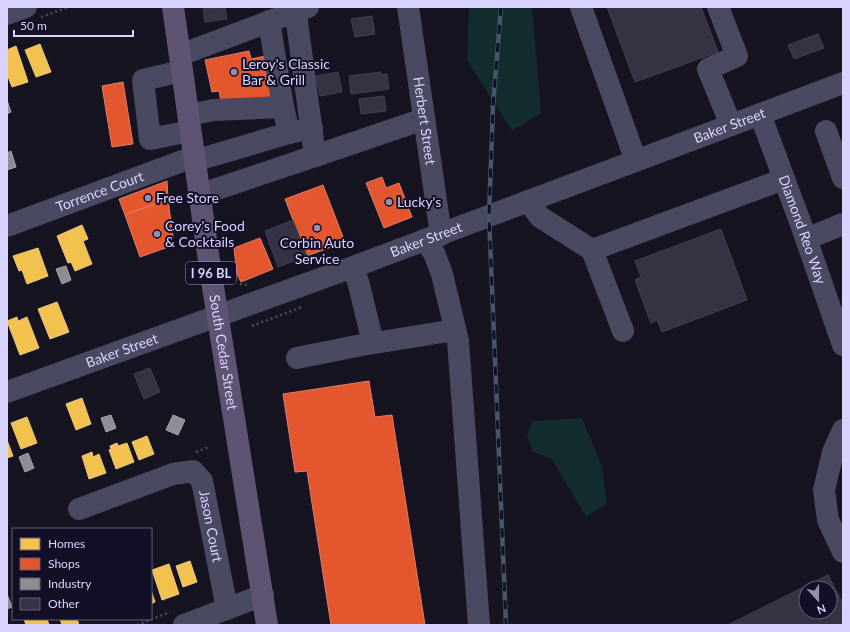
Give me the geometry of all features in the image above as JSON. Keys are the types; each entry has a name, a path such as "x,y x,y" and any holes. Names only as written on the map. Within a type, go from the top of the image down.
{"main road":[{"name":"South Cedar Street","path":"173,7 199,195 267,625"}],"street":[{"path":"7,14 26,7"},
{"name":"Herbert Street","path":"408,7 424,119 433,238"},
{"path":"581,7 636,161"},
{"path":"718,7 737,56 708,69 730,125"},
{"path":"283,107 214,110 189,123 150,139 143,80 269,21 300,9 315,156"},
{"path":"269,21 283,107 289,133"},
{"name":"Baker Street","path":"7,392 433,238 843,83"},
{"name":"Diamond Reo Way","path":"760,114 843,345"},
{"path":"199,195 424,119"},
{"name":"Torrence Court","path":"7,226 194,159 312,128"},
{"path":"826,131 843,178"},
{"path":"592,250 784,179"},
{"path":"528,201 540,217 592,250 623,331"},
{"path":"806,239 843,224"},
{"path":"433,238 434,253 442,274 458,340 480,625"},
{"path":"354,267 373,343"},
{"path":"298,358 373,343 455,330"},
{"path":"843,430 838,455 824,490 828,520 843,552"},
{"name":"Jason Court","path":"79,509 173,474 193,471 202,481 227,608"},
{"path":"184,625 263,595"}],"green space":[{"path":"469,7 532,7 541,113 512,131 467,60"},
{"path":"582,418 602,467 607,503 586,517 552,459 533,452 527,435 533,421"}],"building: Homes":[{"path":"40,44 51,72 36,77 25,50"},
{"path":"16,46 28,82 12,87 7,74 7,50"},
{"path":"82,225 88,239 83,241 92,264 75,271 71,262 68,263 57,236"},
{"path":"38,248 48,276 27,284 22,270 19,271 13,256"},
{"path":"57,302 69,332 50,339 38,309"},
{"path":"17,317 18,321 27,317 39,348 20,355 7,321"},
{"path":"82,398 91,424 76,430 66,404"},
{"path":"27,417 37,443 21,449 11,423"},
{"path":"147,436 154,454 139,460 132,442"},
{"path":"7,440 13,456 7,458"},
{"path":"117,443 118,446 127,443 134,462 116,469 109,450 111,449 110,446"},
{"path":"92,452 93,457 99,454 106,473 89,479 82,456"},
{"path":"190,561 197,582 183,587 176,566"},
{"path":"169,564 179,594 162,600 152,570"},
{"path":"152,593 155,602 152,604"},
{"path":"24,620 47,620 49,625 26,625"},
{"path":"60,620 77,620 79,625 62,625"}],"building: Shops":[{"path":"249,51 251,59 266,56 273,91 268,98 222,107 219,91 212,92 205,60"},
{"path":"123,82 133,144 112,147 102,86"},
{"path":"382,177 386,188 399,183 412,217 384,228 366,183"},
{"path":"167,181 168,199 125,215 119,199"},
{"path":"323,185 345,242 307,256 285,199"},
{"path":"168,199 174,245 140,257 125,215"},
{"path":"260,238 273,269 241,282 237,274 234,248"},
{"path":"369,381 375,417 392,415 425,625 331,625 307,471 295,472 283,394"}],"building: Industry":[{"path":"7,100 11,112 7,114"},
{"path":"11,151 16,167 7,170 7,153"},
{"path":"66,266 71,280 62,284 56,269"},
{"path":"111,415 116,428 106,432 101,418"},
{"path":"173,415 185,420 178,435 166,430"},
{"path":"28,453 34,468 25,472 19,457"},
{"path":"7,594 12,607 7,609"}],"building: Other":[{"path":"225,7 227,19 205,22 203,9"},
{"path":"607,7 701,7 718,52 635,82"},
{"path":"372,16 375,34 355,37 351,19"},
{"path":"818,34 824,48 794,59 788,45"},
{"path":"338,72 342,92 320,96 316,76"},
{"path":"381,72 381,75 387,74 389,89 351,94 349,76"},
{"path":"384,96 386,111 361,114 359,99"},
{"path":"293,220 307,256 278,267 265,231"},
{"path":"721,229 747,300 662,332 657,320 651,323 635,280 641,277 635,261"},
{"path":"150,368 160,392 144,399 134,374"},
{"path":"828,575 831,580 818,580"},
{"path":"798,590 798,620 838,620 838,594 843,604 843,625 728,625"}],"railway":[{"path":"501,7 493,106 489,216 506,625"}],"place":[{"name":"Leroy's Classic Bar & Grill","path":"234,72"},
{"name":"Free Store","path":"148,198"},
{"name":"Lucky's","path":"389,202"},
{"name":"Corbin Auto Service","path":"317,228"},
{"name":"Corey's Food & Cocktails","path":"157,234"}]}
